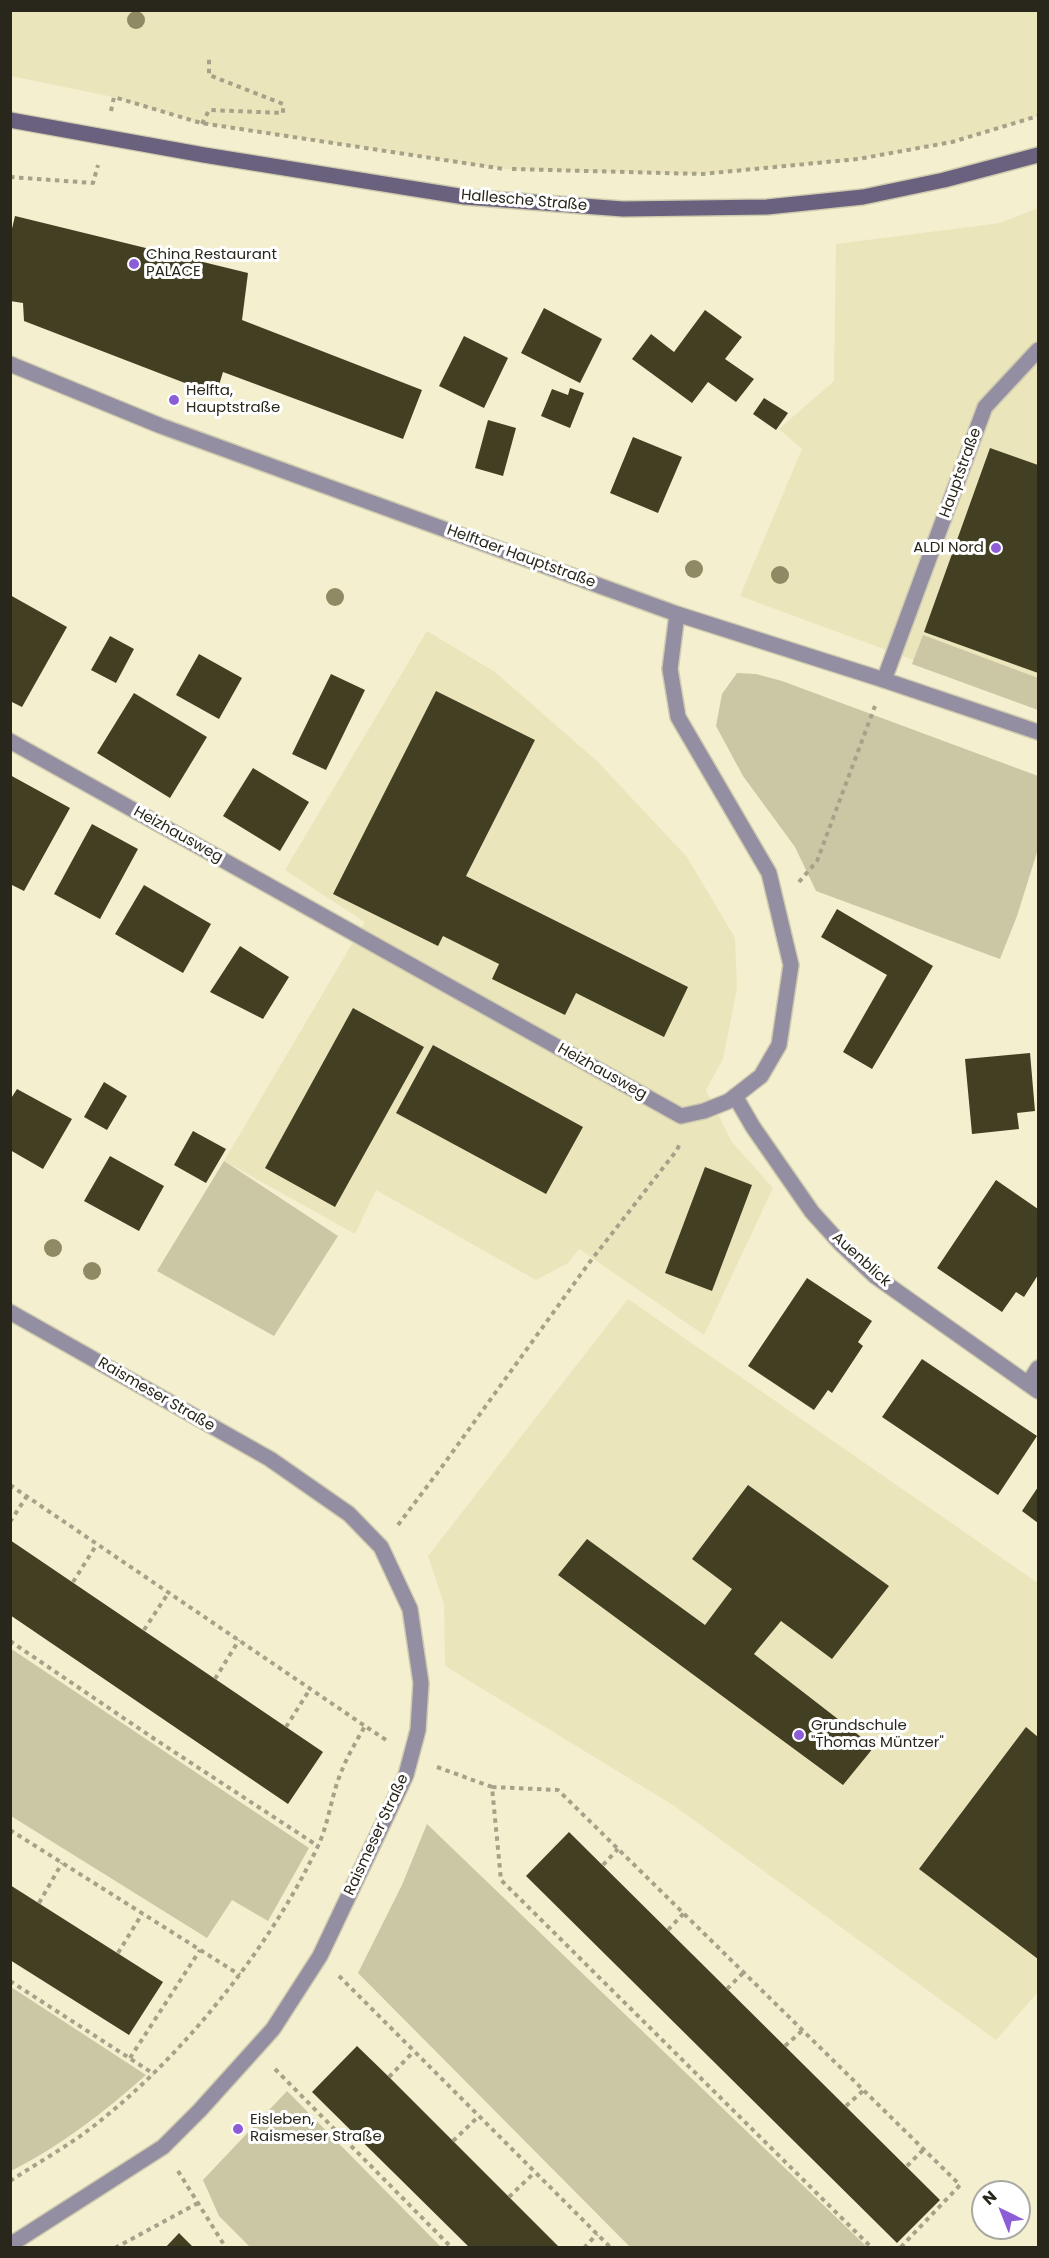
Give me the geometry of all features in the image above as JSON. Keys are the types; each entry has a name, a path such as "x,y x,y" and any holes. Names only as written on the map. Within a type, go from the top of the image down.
{"main road":[{"name":"Hallesche Straße","path":"10,120 204,155 465,197 623,209 767,207 863,197 944,180 1038,155"}],"street":[{"name":"Hauptstraße","path":"884,680 985,407 1038,350"},
{"name":"Helftaer Hauptstraße","path":"10,364 172,430 677,614 1038,732"},
{"path":"677,614 670,669 678,717 769,873 791,965 779,1045 760,1076 735,1096 713,1107 691,1114"},
{"name":"Heizhausweg","path":"10,741 681,1116 691,1114"},
{"name":"Auenblick","path":"735,1096 753,1127 812,1212 875,1276 1033,1387 1038,1368"},
{"name":"Raismeser Straße","path":"10,1312 270,1460 348,1514 381,1547 410,1609 421,1683 418,1730 406,1775 320,1956 273,2029 163,2147 10,2245"}],"path":[{"path":"204,155 201,123 209,110 283,113 283,104 209,75 209,59"},
{"path":"114,97 201,123 505,169 702,174 858,159 952,142 1038,116"},
{"path":"777,906 817,861 884,680"},
{"path":"381,1547 589,1263 677,1150 691,1114"},
{"path":"10,1485 411,1757 492,1787 558,1790 960,2185 900,2247"},
{"path":"10,1522 27,1496"},
{"path":"73,1582 97,1544"},
{"path":"144,1630 169,1592"},
{"path":"215,1679 239,1640"},
{"path":"10,1641 318,1846"},
{"path":"286,1727 310,1689"},
{"path":"10,2181 80,2137 154,2074 240,1975 289,1903 318,1846 342,1770 365,1726"},
{"path":"492,1787 501,1880 872,2247"},
{"path":"10,1830 240,1975"},
{"path":"603,1866 618,1848"},
{"path":"39,1903 62,1863"},
{"path":"668,1930 684,1913"},
{"path":"118,1953 142,1914"},
{"path":"130,2058 200,1950"},
{"path":"320,1956 611,2247"},
{"path":"727,1989 744,1972"},
{"path":"10,1981 154,2074"},
{"path":"785,2046 802,2030"},
{"path":"255,2049 452,2247"},
{"path":"388,2077 414,2051"},
{"path":"846,2106 864,2090"},
{"path":"453,2141 479,2116"},
{"path":"163,2147 226,2247"},
{"path":"907,2166 924,2149"},
{"path":"509,2197 535,2172"},
{"path":"115,2247 198,2203"},
{"path":"584,2247 597,2234"}],"shaded area":[{"path":"11,10 1038,11 1038,116 952,142 858,159 702,174 505,169 201,123 113,97 11,76"},
{"path":"1038,208 1038,706 740,596 802,449 779,429 834,381 836,244 1000,223"},
{"path":"427,631 495,672 597,761 687,857 735,938 737,988 723,1059 706,1090 732,1142 773,1188 704,1335 579,1249 568,1263 536,1280 376,1190 355,1234 224,1161 365,922 285,870"},
{"path":"923,635 1038,678 1038,710 912,664"},
{"path":"737,673 756,674 782,681 1038,776 1038,849 1017,916 1000,959 816,891 795,847 743,776 716,726 722,694"},
{"path":"224,1161 338,1236 274,1336 157,1271"},
{"name":"Grundschule \"Thomas Müntzer\"","path":"628,1299 1038,1583 1038,1992 996,2040 673,1805 445,1666 444,1604 428,1556"},
{"path":"10,1648 309,1848 268,1921 232,1900 207,1938 11,1816"},
{"path":"427,1824 867,2247 630,2247 358,1973 402,1885"},
{"path":"11,1987 146,2075 82,2128 11,2171"},
{"path":"287,2091 441,2247 250,2247 219,2216 203,2180"}],"building":[{"path":"15,216 248,273 242,320 422,390 403,439 223,372 216,395 24,321 23,303 10,301 10,237"},
{"path":"544,308 602,339 580,383 521,353"},
{"path":"705,310 742,337 725,359 754,379 736,402 708,382 692,403 632,359 651,334 674,352"},
{"path":"464,336 508,358 484,408 439,386"},
{"path":"570,388 584,393 570,428 541,416 552,389 568,395"},
{"path":"764,398 788,413 776,430 753,414"},
{"path":"488,420 516,428 503,476 475,468"},
{"path":"633,437 682,457 658,513 610,493"},
{"name":"ALDI Nord","path":"990,448 1038,465 1038,673 924,632"},
{"path":"10,595 67,627 22,707 10,701"},
{"path":"110,636 134,649 116,683 91,670"},
{"path":"199,654 242,678 219,719 176,695"},
{"path":"331,674 365,690 326,770 292,754"},
{"path":"436,691 535,740 466,876 688,987 664,1037 576,993 565,1015 492,979 499,964 443,936 438,946 333,894"},
{"path":"134,693 207,737 170,798 97,753"},
{"path":"253,768 309,802 280,851 223,816"},
{"path":"10,775 70,808 24,891 10,884"},
{"path":"92,824 138,849 100,919 54,894"},
{"path":"144,885 211,924 183,973 115,934"},
{"path":"837,909 933,966 872,1069 843,1052 887,975 821,937"},
{"path":"240,946 289,977 263,1019 210,992"},
{"path":"353,1008 424,1047 335,1207 265,1168"},
{"path":"433,1045 583,1127 546,1194 396,1113"},
{"path":"1030,1053 1035,1111 1017,1113 1019,1129 972,1134 965,1059"},
{"path":"104,1082 127,1096 107,1130 84,1117"},
{"path":"17,1089 72,1119 43,1169 10,1150 10,1100"},
{"path":"193,1131 226,1149 206,1183 174,1165"},
{"path":"110,1156 164,1186 139,1231 84,1201"},
{"path":"705,1167 752,1185 712,1291 665,1273"},
{"path":"996,1180 1038,1209 1038,1275 1024,1297 1016,1292 1002,1312 937,1268"},
{"path":"807,1278 872,1321 858,1342 863,1346 832,1393 828,1390 814,1410 748,1366"},
{"path":"922,1359 1037,1436 998,1495 882,1417"},
{"path":"748,1485 889,1586 832,1659 781,1621 754,1654 874,1747 843,1785 558,1575 587,1539 705,1625 732,1589 692,1559"},
{"path":"1038,1487 1038,1523 1022,1511"},
{"path":"10,1540 323,1752 288,1804 10,1615"},
{"path":"1026,1727 1038,1737 1038,1959 919,1869"},
{"path":"569,1832 940,2200 897,2243 526,1876"},
{"path":"10,1885 163,1982 129,2035 10,1960"},
{"path":"357,2046 560,2248 470,2248 312,2092"},
{"path":"179,2233 194,2248 165,2248"}],"place":[{"name":"China Restaurant PALACE","path":"134,264"},
{"name":"Helfta, Hauptstraße","path":"174,400"},
{"name":"ALDI Nord","path":"996,548"},
{"name":"Grundschule \"Thomas Müntzer\"","path":"799,1735"},
{"name":"Eisleben, Raismeser Straße","path":"238,2129"}]}
